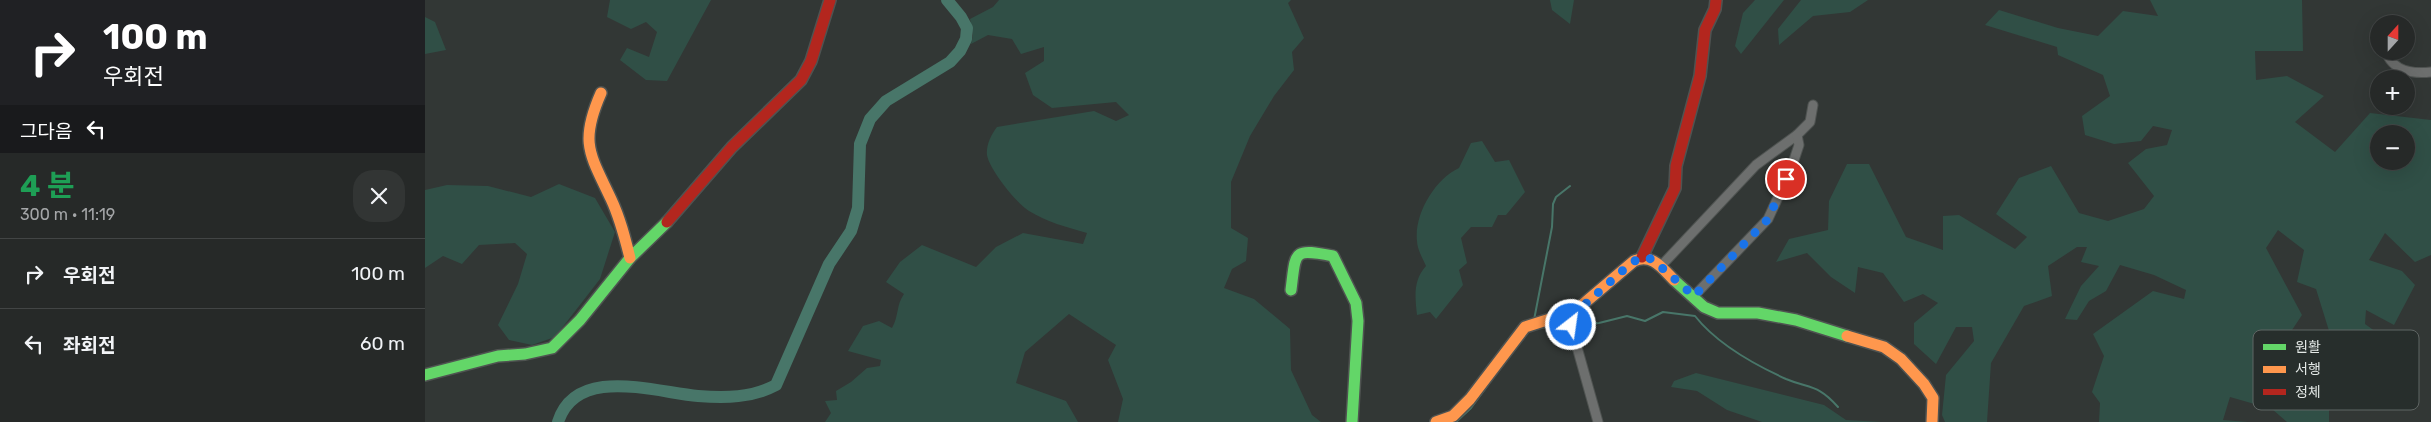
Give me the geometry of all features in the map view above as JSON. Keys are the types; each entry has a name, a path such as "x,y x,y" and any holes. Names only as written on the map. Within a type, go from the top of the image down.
{"street":[{"path":"425,375 463,363 552,348 580,320 630,258 669,220 732,147 801,80 809,69 820,23 830,0"},
{"path":"1436,422 1453,416 1470,399 1525,327 1534,323 1561,318 1580,309 1631,263 1642,257 1675,188 1676,166 1699,76 1705,30 1715,9 1716,0"},
{"path":"2391,60 2397,67 2413,73 2431,72"},
{"path":"601,93 592,114 589,147 594,166 611,199 625,234 630,258"},
{"path":"1661,266 1756,165 1797,135 1810,122 1813,105"},
{"path":"1694,296 1768,219 1791,169 1799,145 1797,135"},
{"path":"1291,290 1295,257 1299,253 1308,251 1333,256 1336,260 1337,268 1356,303 1358,321 1352,422"},
{"path":"1642,257 1652,259 1704,306 1719,313 1758,313 1796,320 1884,346 1901,359 1925,384 1933,398 1932,422"},
{"path":"1568,315 1599,422"}],"green space":[{"path":"610,0 711,0 667,81 646,80 620,60 627,48 649,57 657,32 646,22 631,29 607,17"},
{"path":"999,0 1291,0 1288,3 1304,38 1292,52 1294,70 1274,96 1250,136 1231,182 1231,228 1248,238 1246,261 1232,269 1224,288 1254,299 1290,329 1291,370 1312,415 1321,422 1118,422 1123,399 1108,360 1116,345 1069,314 1025,352 1016,383 1066,401 1078,422 825,422 831,413 825,401 837,400 836,391 851,382 867,368 880,366 881,360 848,351 863,326 879,321 892,328 904,294 886,282 900,262 922,245 976,267 996,247 1023,233 1083,244 1087,233 1036,215 1024,207 1011,194 989,161 987,148 989,140 997,127 1094,111 1116,121 1129,115 1116,102 1052,108 1033,95 1025,73 1044,61 1044,47 1021,54 1012,39 988,35 971,44 973,35 970,19 993,7"},
{"path":"1550,0 1574,0 1570,24 1552,10"},
{"path":"1755,0 1784,0 1741,54 1735,46 1743,13"},
{"path":"1801,0 1868,0 1850,12 1813,16 1779,45 1778,29"},
{"path":"2150,0 2302,0 2303,51 2255,51 2256,80 2287,76 2324,96 2295,122 2335,152 2370,113 2370,115 2431,120 2431,255 2415,262 2385,233 2369,260 2402,271 2415,285 2394,325 2366,310 2365,324 2373,330 2329,330 2316,289 2297,282 2304,250 2278,230 2266,248 2302,315 2292,330 2253,330 2253,404 2230,397 2223,420 2248,422 2099,422 2100,403 2092,392 2104,356 2093,334 2153,291 2184,299 2186,290 2154,275 2120,265 2106,291 2089,301 2077,320 2065,319 2081,286 2099,266 2081,262 2087,247 2077,247 2048,266 2052,296 2024,306 1991,363 1987,422 1945,422 1942,415 1946,375 1974,341 1972,327 1956,327 1936,364 1914,344 1914,323 1938,303 1923,294 1904,302 1883,273 1858,267 1855,293 1831,277 1807,253 1776,262 1789,239 1828,230 1829,201 1847,164 1869,164 1906,237 1943,250 1943,216 1959,215 2015,249 2027,237 1996,214 2019,178 2051,166 2079,213 2108,221 2144,209 2154,196 2128,163 2146,149 2167,145 2172,130 2153,126 2141,141 2114,144 2085,135 2082,116 2110,96 2103,75 2058,55 2057,47 1985,25 1999,10 2058,28 2098,36 2123,11 2158,16"},
{"path":"425,17 435,22 446,50 425,54"},
{"path":"1482,141 1495,162 1509,160 1525,192 1506,215 1498,215 1492,227 1471,227 1461,238 1467,263 1459,270 1463,285 1436,319 1430,312 1417,315 1417,283 1426,266 1417,244 1417,231 1423,209 1434,189 1450,173 1459,168 1471,143"},
{"path":"559,184 595,198 615,232 600,279 555,337 532,345 509,340 498,325 518,284 527,254 515,243 479,245 462,264 443,256 425,268 425,190 447,185 488,186 531,197"},
{"path":"1696,373 1824,405 1846,420 1882,422 1762,422 1727,410 1697,391 1671,387 1674,381"},
{"path":"2273,410 2329,410 2329,422 2287,422"}],"waterway":[{"path":"558,422 567,404 581,393 599,388 618,386 639,387 698,396 728,397 748,395 776,385 829,264 851,231 858,208 860,144 870,119 886,101 950,62 960,51 966,39 967,28 961,17 947,0"},
{"path":"1534,320 1552,227 1553,204 1556,197 1570,186"},
{"path":"1574,325 1599,323 1627,316 1645,321 1663,312 1695,316 1714,336 1736,352 1786,379 1825,394 1838,407"},
{"path":"1537,328 1567,325"},
{"path":"1456,422 1471,408 1488,385"}],"traffic: fast":[{"path":"425,375 498,356 525,354 552,348 580,320 630,258 667,222"},
{"path":"1291,290 1294,267 1299,255 1310,252 1333,256 1356,303 1358,321 1352,422"},
{"path":"1674,280 1704,307 1718,313 1758,313 1796,320 1847,336"}],"traffic: slow":[{"path":"601,93 590,124 590,148 597,170 617,213 630,258"},
{"path":"1436,422 1453,416 1470,399 1525,327 1575,311 1634,261 1640,259 1651,260 1674,280"},
{"path":"1847,336 1884,347 1901,359 1924,384 1933,398 1932,422"}],"traffic: jam":[{"path":"667,222 732,147 801,80 811,61 830,0"},
{"path":"1642,257 1675,188 1676,166 1700,76 1705,30 1715,9 1716,0"}],"route":[{"path":"1571,325 1568,315 1580,309 1631,263 1642,257 1652,259 1694,296 1768,219 1786,179"}]}
